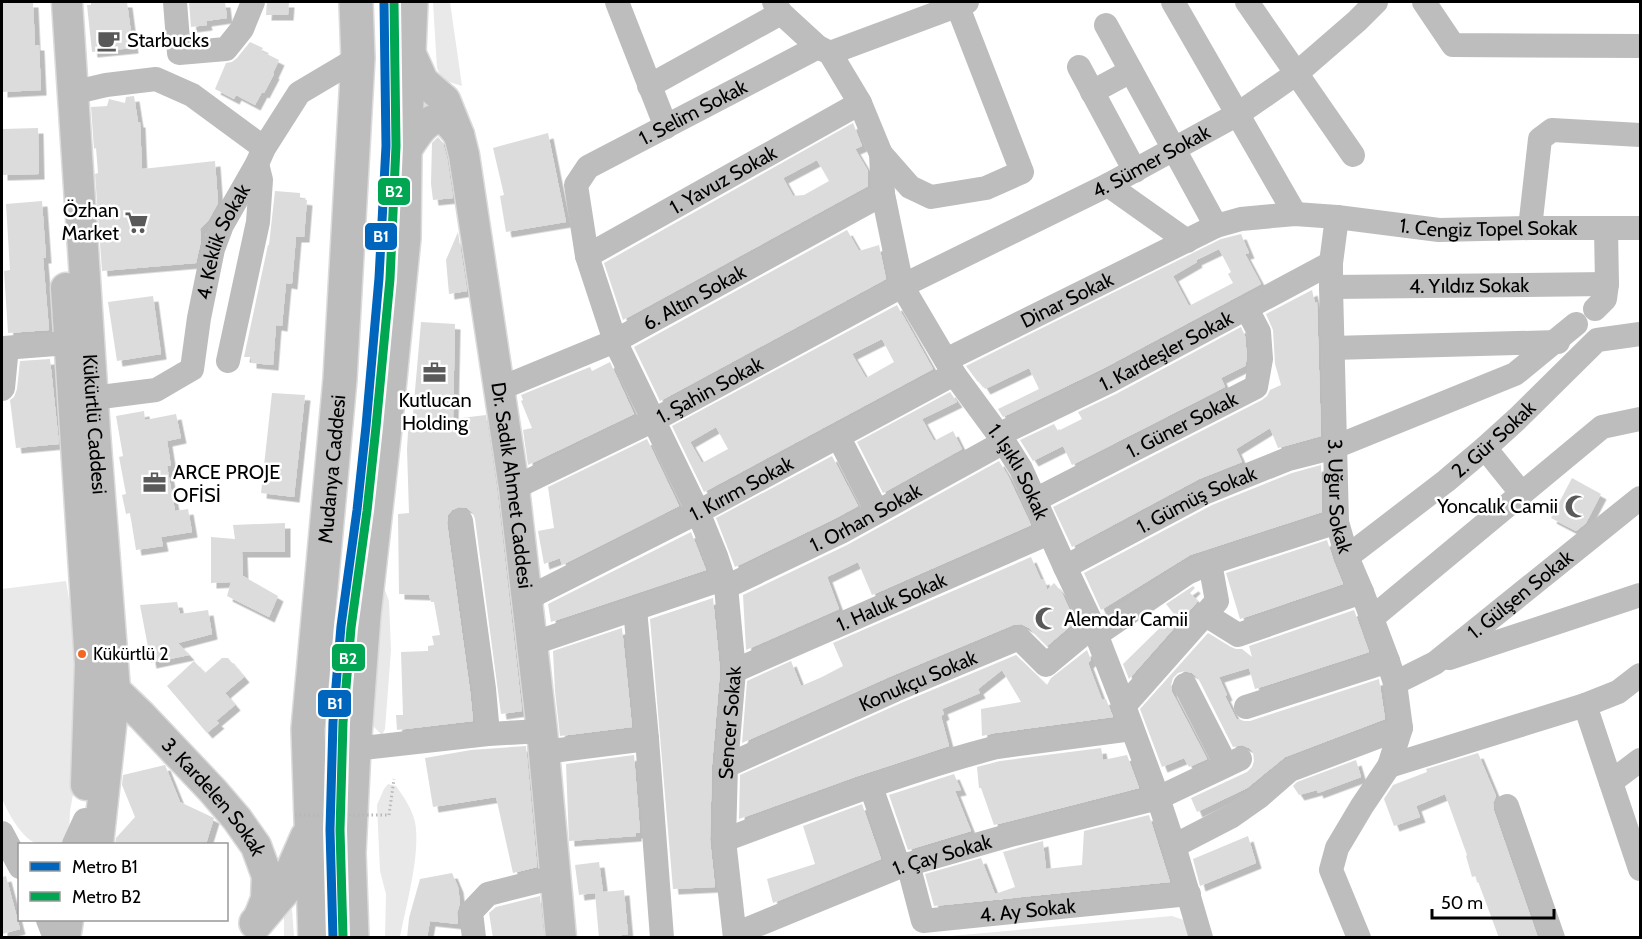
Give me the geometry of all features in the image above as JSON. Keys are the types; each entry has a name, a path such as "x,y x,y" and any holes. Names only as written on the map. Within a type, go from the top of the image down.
{"highway":[{"name":"Mudanya Caddesi","path":"315,938 303,821 308,729 340,379 358,58 356,2"},
{"path":"352,938 349,853 354,749 364,615 404,238 411,2"},
{"path":"255,930 284,890 303,821"}],"main road":[{"name":"Kükürtlü Caddesi","path":"48,2 57,98 68,343 90,664 84,838"},
{"name":"Kükürtlü Caddesi","path":"67,2 114,690 84,838"},
{"name":"Dr. Sadık Ahmet Caddesi","path":"410,51 423,81 445,100 464,154 514,488 543,742 561,938"},
{"path":"405,152 422,128 432,120 441,119 459,135"},
{"name":"3. Kardelen Sokak","path":"114,690 190,765 237,819 256,846 267,876 266,899 255,930"},
{"path":"65,938 68,921"},
{"path":"84,938 87,921"}],"street":[{"path":"175,2 179,53 226,49 242,29 253,2"},
{"path":"1173,2 1295,214"},
{"path":"1247,2 1353,155"},
{"name":"4. Sümer Sokak","path":"902,286 1108,185 1238,114 1297,73 1351,11 1376,2"},
{"path":"1424,2 1453,45 1641,46"},
{"name":"1. Selim Sokak","path":"576,185 588,167 824,50 960,3"},
{"name":"1. Işıklı Sokak","path":"880,154 909,187 931,197 986,188 1022,172 960,3"},
{"path":"627,5 649,86 666,127"},
{"path":"649,86 777,7"},
{"name":"1. Işıklı Sokak","path":"777,7 824,50 860,103 880,154 883,194 902,286 950,367 1021,469 1095,631 1125,705 1174,846 1201,938"},
{"path":"1106,25 1216,226"},
{"name":"4. Keklik Sokak","path":"93,398 156,390 192,369 199,318 213,249 222,225 260,156 299,93 358,58"},
{"path":"1079,67 1135,171"},
{"path":"1092,92 1131,70"},
{"path":"72,93 106,85 156,79 192,95 260,156 258,222 228,361"},
{"name":"1. Yavuz Sokak","path":"586,256 860,103"},
{"path":"1530,228 1540,139 1552,130 1641,135"},
{"name":"Sencer Sokak","path":"576,185 586,256 615,341 698,512 724,583 734,671 726,766 724,840 735,936"},
{"path":"1108,185 1186,241"},
{"name":"6. Altın Sokak","path":"500,389 615,341 883,194"},
{"name":"Dinar Sokak","path":"950,367 1216,226 1241,219 1295,214 1337,217"},
{"name":"1. Cengiz Topel Sokak","path":"1337,217 1439,230 1641,228"},
{"name":"3. Uğur Sokak","path":"1337,217 1331,275 1337,522 1347,557 1392,672 1401,728 1389,766 1337,848 1331,870 1359,938"},
{"path":"1595,309 1605,299 1606,228"},
{"name":"4. Yıldız Sokak","path":"1331,275 1607,284"},
{"name":"1. Kardeşler Sokak","path":"1001,438 1247,309 1331,275"},
{"name":"1. Şahin Sokak","path":"514,488 654,420 902,286"},
{"name":"1. Güner Sokak","path":"1035,500 1256,387 1261,359 1259,332 1247,309"},
{"name":"1. Gümüş Sokak","path":"1065,567 1206,492 1288,459 1335,447 1515,374 1576,324"},
{"path":"1332,348 1554,343 1641,334"},
{"name":"2. Gür Sokak","path":"1347,557 1485,448 1598,340"},
{"path":"2,389 6,357 4,348 68,343"},
{"name":"1. Kırım Sokak","path":"526,598 698,512 838,436 950,367"},
{"path":"1372,618 1602,427 1641,419"},
{"path":"838,436 877,512"},
{"name":"1. Orhan Sokak","path":"531,644 635,609 724,583 841,532 1001,438"},
{"path":"1485,448 1522,494"},
{"name":"1. Gülşen Sokak","path":"1246,706 1435,663 1640,499"},
{"path":"461,521 488,734"},
{"path":"1095,631 1187,573 1210,563 1337,522"},
{"name":"1. Haluk Sokak","path":"734,671 1049,533"},
{"path":"1125,705 1217,602 1210,563"},
{"path":"1206,615 1238,635 1362,592"},
{"path":"1435,663 1641,595"},
{"path":"635,609 662,938"},
{"name":"Konukçu Sokak","path":"726,766 895,690 1019,638 1046,665 1095,631"},
{"path":"1389,766 1585,705 1618,692 1641,675"},
{"name":"1. Çay Sokak","path":"735,936 903,866 1014,834 1158,798 1233,762 1185,685"},
{"path":"1585,705 1641,869"},
{"path":"1174,846 1232,816 1259,797 1290,770 1401,728"},
{"path":"724,840 940,763 997,747 1132,729"},
{"path":"354,749 488,734 543,742 647,739"},
{"path":"1611,782 1641,760"},
{"path":"871,787 903,866"},
{"path":"1507,806 1553,938"},
{"path":"8,842 18,863"},
{"name":"4. Ay Sokak","path":"903,866 923,921 1189,894"},
{"path":"474,938 471,912 488,894 555,877"},
{"path":"48,921 55,938"}],"path":[{"path":"303,821 389,815 394,779"}],"shaded area":[{"path":"433,2 450,2 462,86 444,78 437,68"},
{"path":"66,581 77,647 83,740 70,811 69,835 64,843 33,842 12,818 2,798 2,589"},
{"path":"383,585 389,601 391,650 385,729 382,735 372,725"},
{"path":"388,784 396,786 415,822 416,849 412,880 400,937 385,937 386,894 380,871 377,805"},
{"path":"292,909 294,937 284,938 284,915"},
{"path":"1172,916 1187,921 1197,937 939,937"}],"building":[{"path":"2,2 33,2 35,45 39,45 41,90 2,92"},
{"path":"91,2 127,2 133,48 92,52 87,5 91,5"},
{"path":"189,2 225,2 227,18 206,21 207,25 191,27"},
{"path":"267,2 289,2 288,15 266,15"},
{"path":"250,42 263,48 261,51 279,60 264,93 262,92 255,105 236,95 234,99 215,89 226,63 237,58"},
{"path":"134,96 138,122 140,122 142,169 215,161 218,203 208,221 200,229 201,241 196,263 102,271 95,174 98,173 91,107 107,106 109,99 125,103 126,97"},
{"path":"853,123 862,146 855,149 868,171 868,186 623,320 604,263","holes":["817,160 829,181 804,195 793,196 783,178"]},
{"path":"38,128 39,174 2,175 2,129"},
{"path":"548,133 566,222 506,232 500,196 504,195 493,148"},
{"path":"438,137 443,143 447,158 453,198 433,200 432,143"},
{"path":"275,191 300,193 300,199 307,200 304,237 296,237 292,284 286,283 282,326 276,325 273,365 251,363 251,357 244,357 269,245"},
{"path":"42,201 46,258 43,258 49,330 8,333 4,271 10,270 6,204"},
{"path":"847,230 859,251 879,245 886,279 660,401 634,347"},
{"path":"458,232 467,291 449,294 446,260"},
{"path":"1241,234 1249,253 1245,254 1261,284 1104,368 1003,417 998,409 1039,389 1029,368 985,389 966,366 1221,239","holes":["1219,249 1231,272 1228,274 1233,283 1189,306 1173,276 1197,262 1196,260"]},
{"path":"1312,290 1315,303 1317,302 1321,436 1278,448 1270,428 1236,449 1242,462 1199,479 1072,547 1053,507 1262,400 1270,390 1281,385 1275,364 1273,330 1266,314"},
{"path":"153,296 161,354 117,361 108,302"},
{"path":"897,305 933,369 704,492 672,426","holes":["882,339 894,362 866,378 852,354","716,427 728,449 702,463 690,442"]},
{"path":"421,322 455,324 453,419 486,415 497,490 522,711 501,714 475,519 473,513 467,508 459,507 448,515 447,523 473,721 397,730 396,715 403,715 401,652 428,651 428,646 434,645 432,636 440,635 434,602 431,602 429,595 399,594 398,514 409,513 408,432 412,425"},
{"path":"1241,327 1245,336 1247,358 1245,366 1221,378 1225,387 1072,465 1063,446 1033,461 1020,440 1054,424 1058,431 1082,419 1078,412"},
{"path":"50,359 59,444 16,448 10,400 17,389 20,361"},
{"path":"610,362 634,414 528,465 523,430 532,428 521,401 523,400 521,395 590,367 592,371"},
{"path":"950,392 957,402 922,419 934,441 953,431 962,449 883,493 857,442"},
{"path":"272,393 305,395 294,497 261,493"},
{"path":"144,411 145,420 176,414 181,438 167,441 171,466 167,466 175,511 188,509 192,532 161,537 163,546 136,550 130,513 126,514 122,495 126,494 119,457 123,456 116,416"},
{"path":"647,439 679,506 562,565 560,558 544,564 538,531 554,528 548,487"},
{"path":"832,456 858,506 735,567 716,518"},
{"path":"999,461 1031,525 872,595 858,562 827,577 839,609 746,650 743,595 847,545"},
{"path":"1321,465 1322,512 1190,555 1101,610 1084,573 1212,505 1292,473"},
{"name":"Yoncalık Camii","path":"1572,478 1601,494 1586,523 1576,531 1551,518"},
{"path":"285,523 285,552 242,552 243,576 278,596 269,617 227,596 231,582 211,583 211,537 235,539 233,525"},
{"path":"691,532 706,570 551,622 548,604"},
{"path":"1327,540 1343,584 1240,619 1226,573"},
{"path":"1031,557 1041,580 1044,579 1047,590 1054,583 1061,591 1075,622 1047,646 1029,628 1021,624 1013,625 889,677 742,743 747,681 791,661 801,686 822,677 843,666 833,643"},
{"path":"1193,586 1195,588 1190,593 1198,601 1129,679 1123,664 1174,614 1166,604"},
{"path":"713,598 720,671 712,765 710,840 715,887 673,889 650,619"},
{"path":"177,602 180,614 208,610 212,634 178,643 189,655 151,663 140,605"},
{"path":"1354,610 1369,652 1255,689 1249,668 1219,677 1227,695 1225,696 1237,720 1244,721 1379,679 1385,719 1285,757 1247,788 1197,812 1191,798 1247,772 1254,761 1253,752 1242,745 1233,747 1198,678 1192,673 1185,671 1178,673 1173,678 1172,692 1207,759 1189,767 1184,758 1162,767 1140,709 1208,633 1231,647 1242,649 1252,657 1249,646"},
{"path":"622,628 632,727 560,736 553,651"},
{"path":"1087,650 1091,660 1088,663 1102,700 1106,699 1113,717 982,736 981,709 1021,702 1002,670 978,689 980,693 942,709 944,714 941,716 949,746 739,819 740,775 901,703 1016,655 1047,685 1051,678"},
{"path":"222,658 228,658 244,677 225,693 235,705 216,721 219,723 207,733 167,686 194,661 205,673"},
{"path":"526,746 537,867 513,873 496,797 433,807 425,758 471,750"},
{"path":"1101,748 1103,760 1127,755 1139,788 994,825 981,788 979,788 977,767 1000,761"},
{"path":"1478,753 1496,796 1493,803 1494,811 1538,938 1499,938 1476,876 1472,877 1467,855 1445,794 1416,806 1420,817 1394,826 1384,799 1393,785 1427,772 1426,769"},
{"path":"634,755 640,833 636,833 636,836 569,841 566,764"},
{"path":"1356,760 1361,777 1318,793 1317,790 1299,795 1293,786 1297,782"},
{"path":"165,765 180,802 214,818 206,843 115,843 116,838 135,817 122,785 123,775"},
{"path":"954,774 961,790 955,791 971,831 908,850 889,795"},
{"path":"862,804 881,859 773,903 767,879 815,864 803,826"},
{"path":"1149,815 1170,882 934,906 925,874 981,858 995,894 1015,887 1003,852 1043,841 1046,869 1082,865 1084,831"},
{"path":"1248,836 1256,863 1200,886 1193,859"},
{"path":"599,862 603,892 624,890 628,935 621,935 622,938 599,938 595,893 579,895 575,865"},
{"path":"452,873 458,887 460,903 457,913 458,924 430,921 427,938 407,938 409,918 420,879"},
{"path":"6,876 20,929 2,934 2,877"},
{"path":"540,896 544,938 493,938 489,913 496,907"}],"metro line":[{"name":"B1","path":"333,938 330,830 333,722 341,626 366,426 379,278 386,146 384,2"},
{"name":"B2","path":"343,937 340,830 343,722 351,628 367,511 390,279 396,146 394,2"}],"place":[{"name":"Starbucks","path":"109,40"},
{"name":"Özhan Market","path":"137,222"},
{"name":"Kutlucan Holding","path":"435,372"},
{"name":"ARCE PROJE OFİSİ","path":"155,483"},
{"name":"Yoncalık Camii","path":"1576,506"},
{"name":"Alemdar Camii","path":"1046,619"},
{"name":"Kükürtlü 2","path":"82,654"}]}
